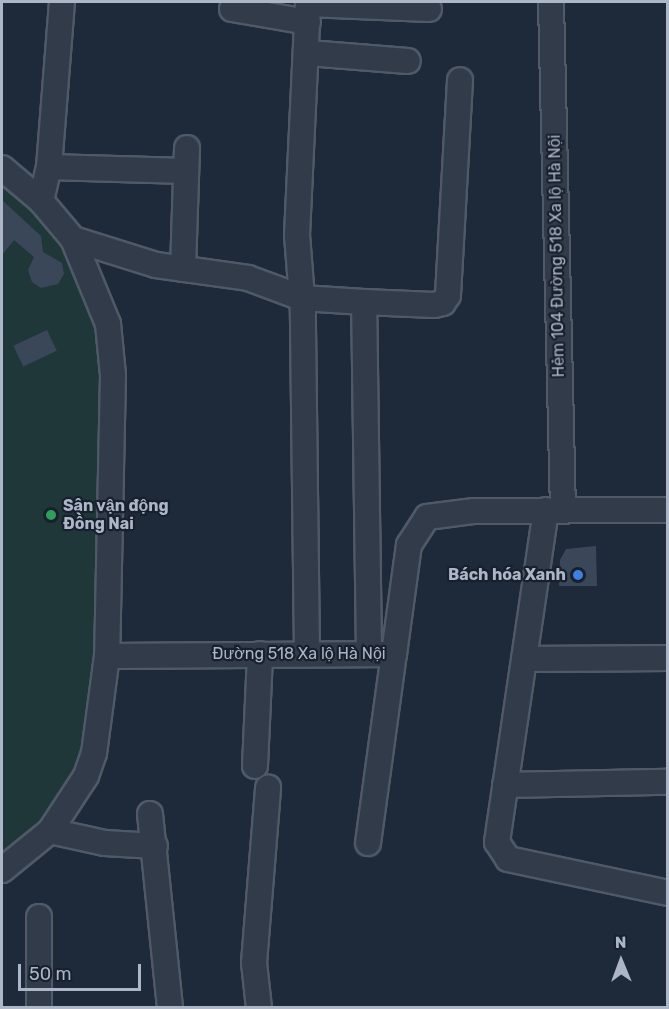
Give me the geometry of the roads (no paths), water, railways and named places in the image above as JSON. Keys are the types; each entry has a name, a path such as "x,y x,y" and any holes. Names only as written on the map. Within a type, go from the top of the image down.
{"street":[{"path":"41,201 49,167 62,2"},
{"name":"Hẻm 104 Đường 518 Xa lộ Hà Nội","path":"551,2 555,510 524,659 497,842 508,859 668,893"},
{"path":"232,9 429,9"},
{"path":"307,653 302,298 297,235 308,53 308,9"},
{"path":"308,53 408,61"},
{"path":"73,239 156,266 248,278 302,298 435,305 443,303 448,295 460,80"},
{"path":"49,167 187,159 183,269"},
{"path":"2,168 41,201 73,239 108,324 113,375 107,656 94,753 86,776 50,831 2,870"},
{"path":"364,302 369,653"},
{"name":"Đường 518 Xa lộ Hà Nội","path":"107,656 394,654 409,545 423,521 447,512 668,510"},
{"path":"255,766 260,654"},
{"path":"368,843 394,654"},
{"path":"524,659 668,658"},
{"path":"505,785 668,782"},
{"path":"259,1008 254,963 268,788"},
{"path":"150,814 170,1008"},
{"path":"50,831 105,843 155,846"},
{"path":"39,917 39,1008"}],"place":[{"name":"Sân vận động Đồng Nai","path":"51,515"},
{"name":"Bách hóa Xanh","path":"578,575"}]}
